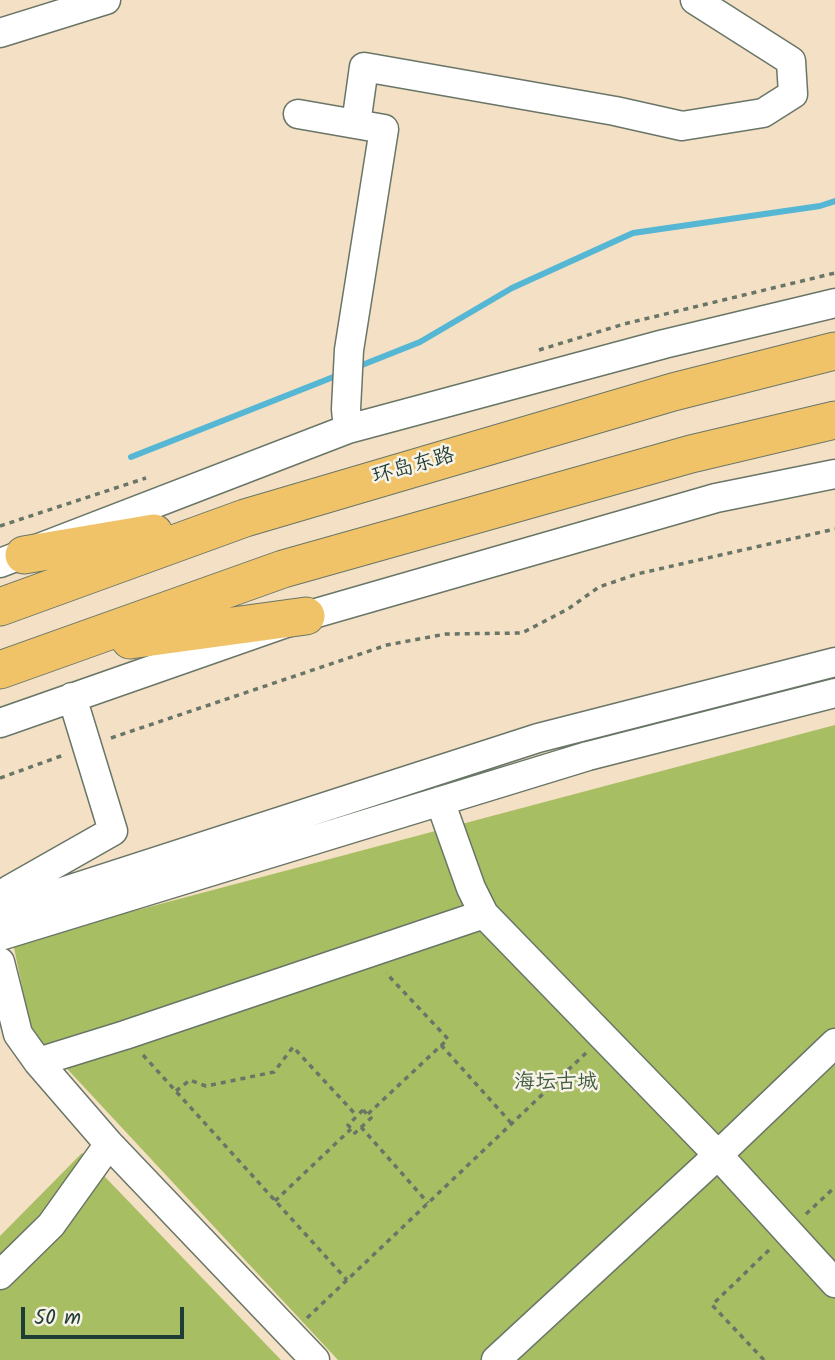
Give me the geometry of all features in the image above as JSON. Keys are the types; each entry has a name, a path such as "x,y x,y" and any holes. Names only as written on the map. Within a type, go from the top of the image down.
{"main road":[{"name":"环岛东路","path":"0,607 245,518 673,392 835,351"},
{"path":"0,670 283,569 691,454 835,420"},
{"path":"12,559 245,518"},
{"path":"56,650 306,616"}],"street":[{"path":"0,33 106,0"},
{"path":"356,124 364,67 615,111 682,127 763,113 793,94 791,61 695,0"},
{"path":"298,114 384,130 349,350 346,409 348,429"},
{"path":"12,559 348,429 664,344 835,303"},
{"path":"0,723 306,616 716,498 835,474"},
{"path":"0,910 538,738 835,662"},
{"path":"0,936 588,756 835,693"},
{"path":"0,910 9,890 114,831 72,697"},
{"path":"440,801 471,888 485,914 718,1155 835,1283"},
{"path":"38,1062 485,914"},
{"path":"0,962 18,1034 38,1062 109,1144 315,1360"},
{"path":"496,1360 835,1043"},
{"path":"0,1275 51,1225 109,1144"}],"path":[{"path":"0,778 387,645 446,634 522,633 568,609 599,587 637,574 835,528"},
{"path":"367,953 448,1039 368,1114"},
{"path":"125,1035 347,1280"},
{"path":"290,1334 603,1037"},
{"path":"441,1045 512,1124"},
{"path":"176,1091 190,1080 206,1086 274,1072 293,1047 357,1116"},
{"path":"363,1110 368,1114 371,1118 355,1132 348,1125 363,1110"},
{"path":"360,1127 428,1203"},
{"path":"275,1201 351,1129"},
{"path":"764,1360 712,1305 835,1187"}],"green space":[{"name":"海坛古城","path":"835,725 835,1360 338,1360 31,1030 13,943"},
{"path":"82,1153 281,1360 0,1360 0,1236"}],"waterway":[{"path":"357,367 420,342 512,288 633,233 820,206 835,201"},
{"path":"131,457 341,374"}]}
